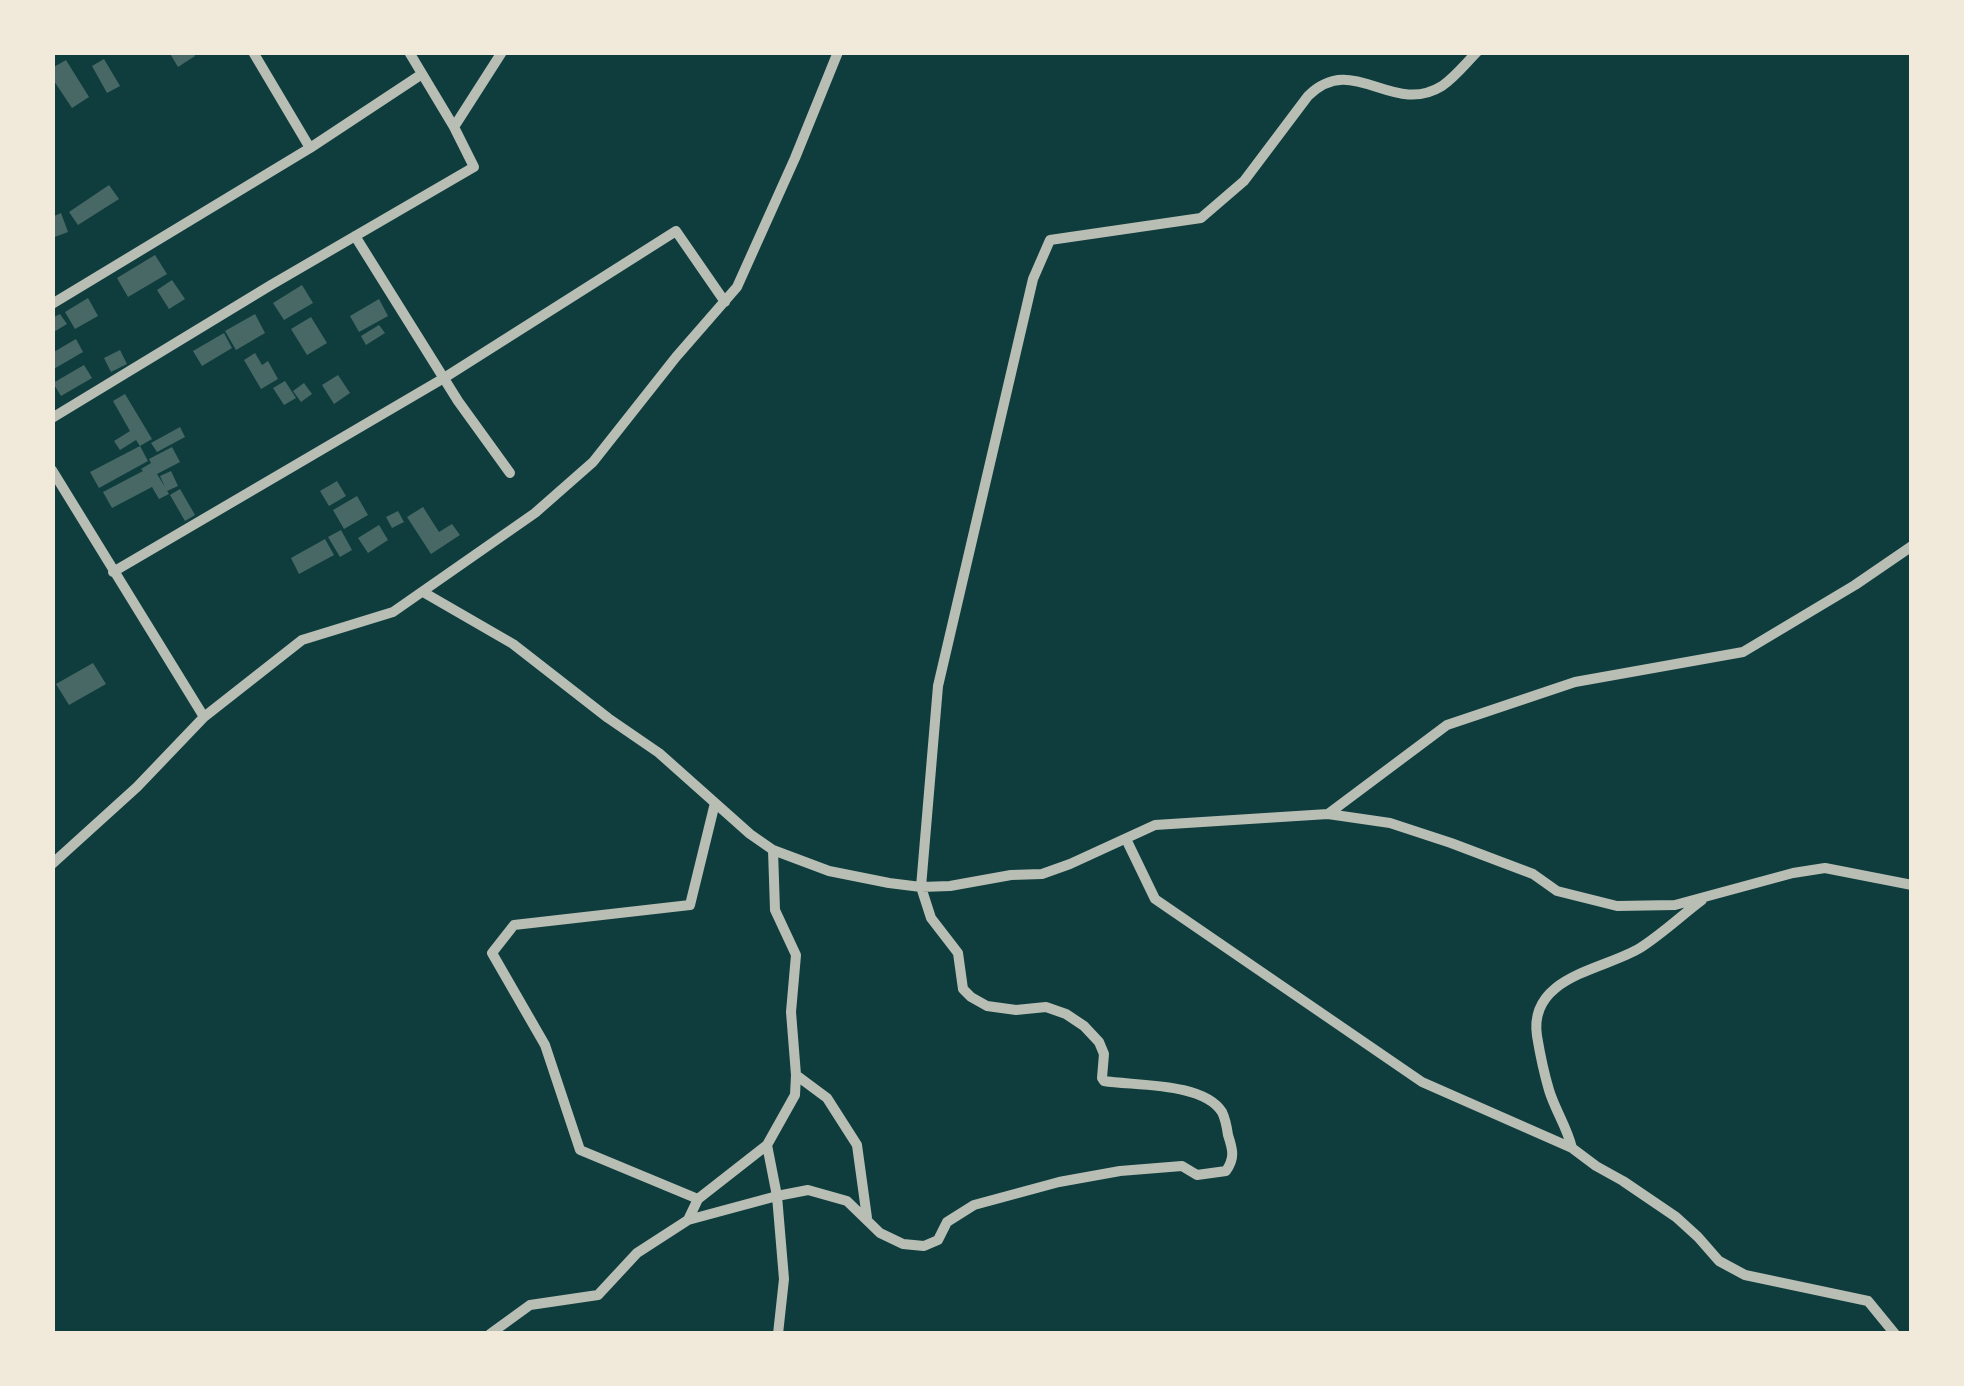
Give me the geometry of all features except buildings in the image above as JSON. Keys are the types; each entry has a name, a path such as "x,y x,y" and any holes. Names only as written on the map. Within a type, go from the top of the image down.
{"street":[{"path":"253,52 310,148"},
{"path":"52,418 271,284 474,167 410,52"},
{"path":"454,127 502,52"},
{"path":"52,864 137,786 204,716 302,640 393,612 536,513 592,462 738,287 838,52"},
{"path":"490,1334 530,1305 598,1295 637,1253 688,1220 777,1196 808,1190 848,1201 880,1234 903,1244 924,1246 938,1240 946,1222 974,1205 1059,1182 1120,1171 1182,1166 1197,1175 1226,1171 1234,1152 1222,1112 1207,1100 1171,1087 1104,1081 1104,1054 1099,1042 1066,1014 1046,1007 1016,1010 987,1006 963,990 958,953 930,918 921,887 938,686 1032,279 1050,240 1201,218 1244,182 1319,85 1351,79 1396,94 1427,92 1441,86 1477,52"},
{"path":"52,304 310,148 422,74"},
{"path":"113,572 444,378 676,231 725,302"},
{"path":"356,236 444,378 510,473"},
{"path":"52,470 204,716"},
{"path":"1328,814 1447,725 1574,682 1742,652 1912,546"},
{"path":"422,592 513,644 659,753 773,850 829,870 890,884 950,886 1042,874 1155,824 1328,814 1390,824 1533,874 1556,891 1617,906 1675,904 1825,868 1912,885"},
{"path":"698,1199 580,1150 546,1045 492,953 514,925 690,905 715,803"},
{"path":"1126,839 1154,899 1422,1082 1572,1148 1676,1217 1719,1261 1746,1275 1868,1301 1895,1334"},
{"path":"688,1220 698,1199 767,1145 794,1095 791,1012 796,955 775,910 773,850"},
{"path":"1572,1148 1550,1092 1536,1032 1544,1002 1566,980 1639,948 1704,898"},
{"path":"796,1074 826,1098 857,1145 867,1219"},
{"path":"767,1145 777,1196 784,1279 778,1334"}]}
